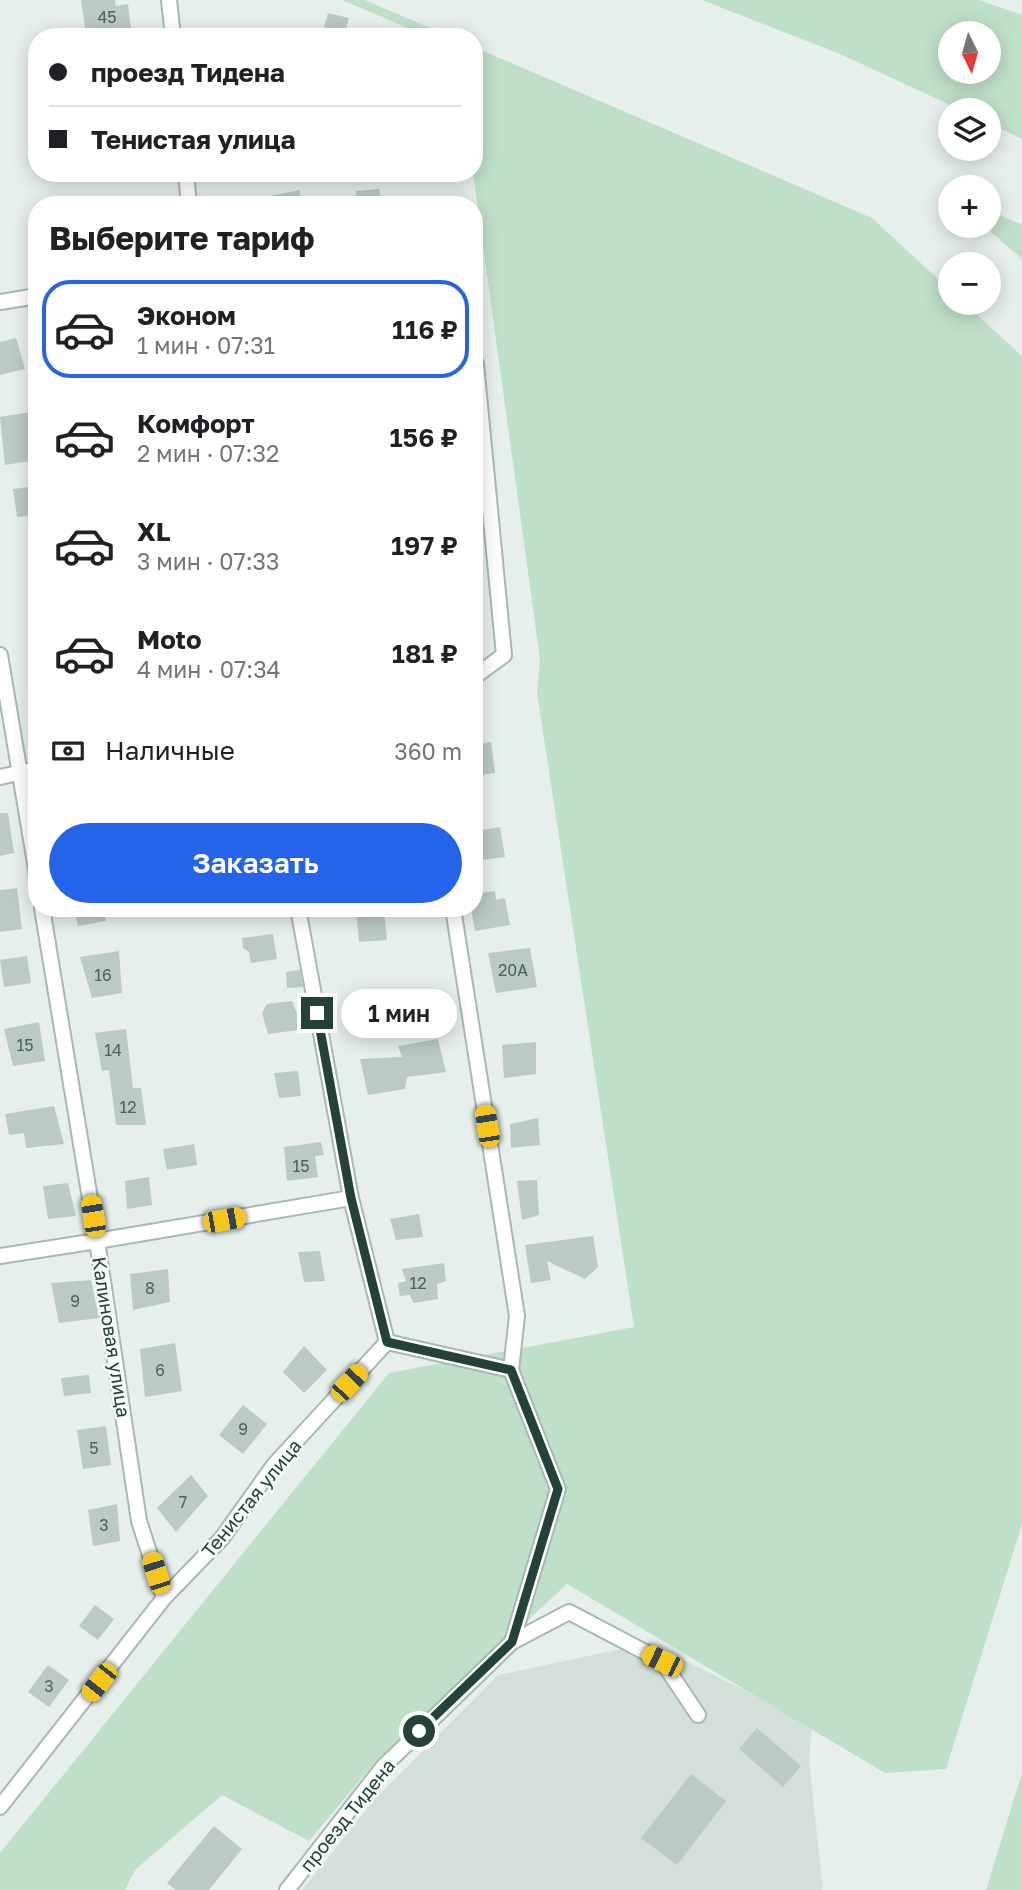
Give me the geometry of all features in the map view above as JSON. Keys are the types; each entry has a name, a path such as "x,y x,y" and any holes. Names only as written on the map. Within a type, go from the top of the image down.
{"street":[{"path":"169,0 172,28"},
{"path":"0,302 28,297"},
{"path":"483,428 504,655 483,670"},
{"path":"0,656 28,821"},
{"path":"0,776 28,771"},
{"name":"Калиновая улица","path":"43,917 97,1241 139,1521 164,1598"},
{"path":"300,917 351,1198 387,1342 511,1370"},
{"path":"454,917 517,1316 511,1370 558,1489 512,1642"},
{"path":"0,1256 351,1198"},
{"name":"Тенистая улица","path":"0,1807 164,1598 222,1538 274,1465 387,1342"},
{"name":"проезд Тидена","path":"287,1890 383,1767 512,1642 569,1612 662,1661 698,1715"}],"shaded area":[{"path":"650,1643 812,1724 809,1760 823,1890 302,1890 376,1798 498,1675"}],"green space":[{"path":"342,0 365,0 430,28 408,28"},
{"path":"702,0 979,0 1022,15 1022,139 1001,129 1001,98 938,99 840,54"},
{"path":"483,51 872,218 938,279 938,315 977,315 1022,356 1022,1524 946,1769 885,1773 567,1584 376,1761 309,1841 222,1795 135,1870 125,1890 0,1890 0,1853 389,1373 634,1327 537,693 540,659 483,246 483,196 476,196 474,182 483,182"},
{"path":"1001,215 1022,225 1022,259 998,238 1001,238"},
{"path":"1022,1773 1022,1890 986,1890"}],"building":[{"path":"81,0 115,0 116,6 128,4 131,28 85,28"},
{"path":"328,13 349,18 346,28 324,27"},
{"path":"379,189 380,196 356,196 356,191"},
{"path":"300,190 300,196 270,196"},
{"path":"16,338 25,369 0,375 0,342"},
{"path":"28,412 28,461 5,465 0,417"},
{"path":"28,487 28,516 17,517 13,489"},
{"path":"491,742 495,773 483,775 483,743"},
{"path":"0,813 8,813 14,853 0,856"},
{"path":"500,827 505,857 483,860 483,830"},
{"path":"17,888 22,929 0,932 0,890"},
{"path":"495,891 496,900 505,898 510,925 475,931 473,917 483,917 483,893"},
{"path":"76,917 105,917 106,921 78,926"},
{"path":"357,917 385,917 387,940 359,942"},
{"path":"273,934 277,959 251,963 249,952 243,948 242,938"},
{"path":"530,948 537,987 496,993 488,953"},
{"path":"119,951 122,993 92,998 80,957"},
{"path":"27,956 31,983 4,987 0,960"},
{"path":"300,970 303,987 287,988 286,972"},
{"path":"410,991 415,1015 394,1018 390,995"},
{"path":"292,1001 298,1017 298,1030 268,1034 262,1013 267,1004"},
{"path":"39,1022 45,1061 13,1066 4,1029"},
{"path":"126,1029 133,1088 141,1088 146,1125 116,1125 109,1070 102,1071 95,1033"},
{"path":"438,1039 446,1072 407,1077 405,1089 368,1095 360,1059 402,1057 398,1046"},
{"path":"536,1042 536,1074 504,1078 502,1045"},
{"path":"298,1071 301,1096 279,1098 274,1073"},
{"path":"54,1106 64,1144 26,1148 24,1133 9,1135 5,1114"},
{"path":"538,1118 540,1145 511,1148 510,1124"},
{"path":"321,1142 324,1155 315,1156 318,1177 287,1181 284,1147"},
{"path":"194,1144 197,1165 167,1170 163,1149"},
{"path":"149,1177 152,1205 127,1209 125,1181"},
{"path":"537,1180 539,1215 522,1220 517,1181"},
{"path":"68,1183 76,1216 48,1219 43,1186"},
{"path":"419,1214 423,1237 396,1240 390,1219"},
{"path":"593,1236 598,1267 585,1279 547,1261 551,1280 531,1283 525,1245"},
{"path":"320,1251 325,1281 304,1282 298,1252"},
{"path":"444,1263 446,1281 437,1284 438,1299 413,1303 410,1295 400,1296 398,1283 406,1281 402,1269"},
{"path":"168,1269 170,1302 133,1310 130,1274"},
{"path":"91,1280 99,1318 59,1323 51,1283"},
{"path":"175,1343 182,1391 145,1397 140,1349"},
{"path":"304,1346 327,1370 304,1393 283,1372"},
{"path":"89,1375 91,1393 64,1396 61,1378"},
{"path":"243,1405 267,1424 243,1454 219,1435"},
{"path":"106,1426 111,1465 83,1469 77,1430"},
{"path":"191,1475 208,1496 176,1532 157,1508"},
{"path":"117,1504 120,1541 93,1546 88,1510"},
{"path":"95,1605 114,1619 98,1640 79,1626"},
{"path":"48,1665 69,1680 49,1707 28,1692"},
{"path":"757,1728 801,1766 783,1787 739,1749"},
{"path":"691,1774 726,1801 677,1865 641,1838"},
{"path":"214,1826 242,1849 209,1890 176,1890 167,1883"}],"route":[{"path":"317,1013 351,1198 387,1342 511,1370 558,1489 512,1642 419,1731"}]}
